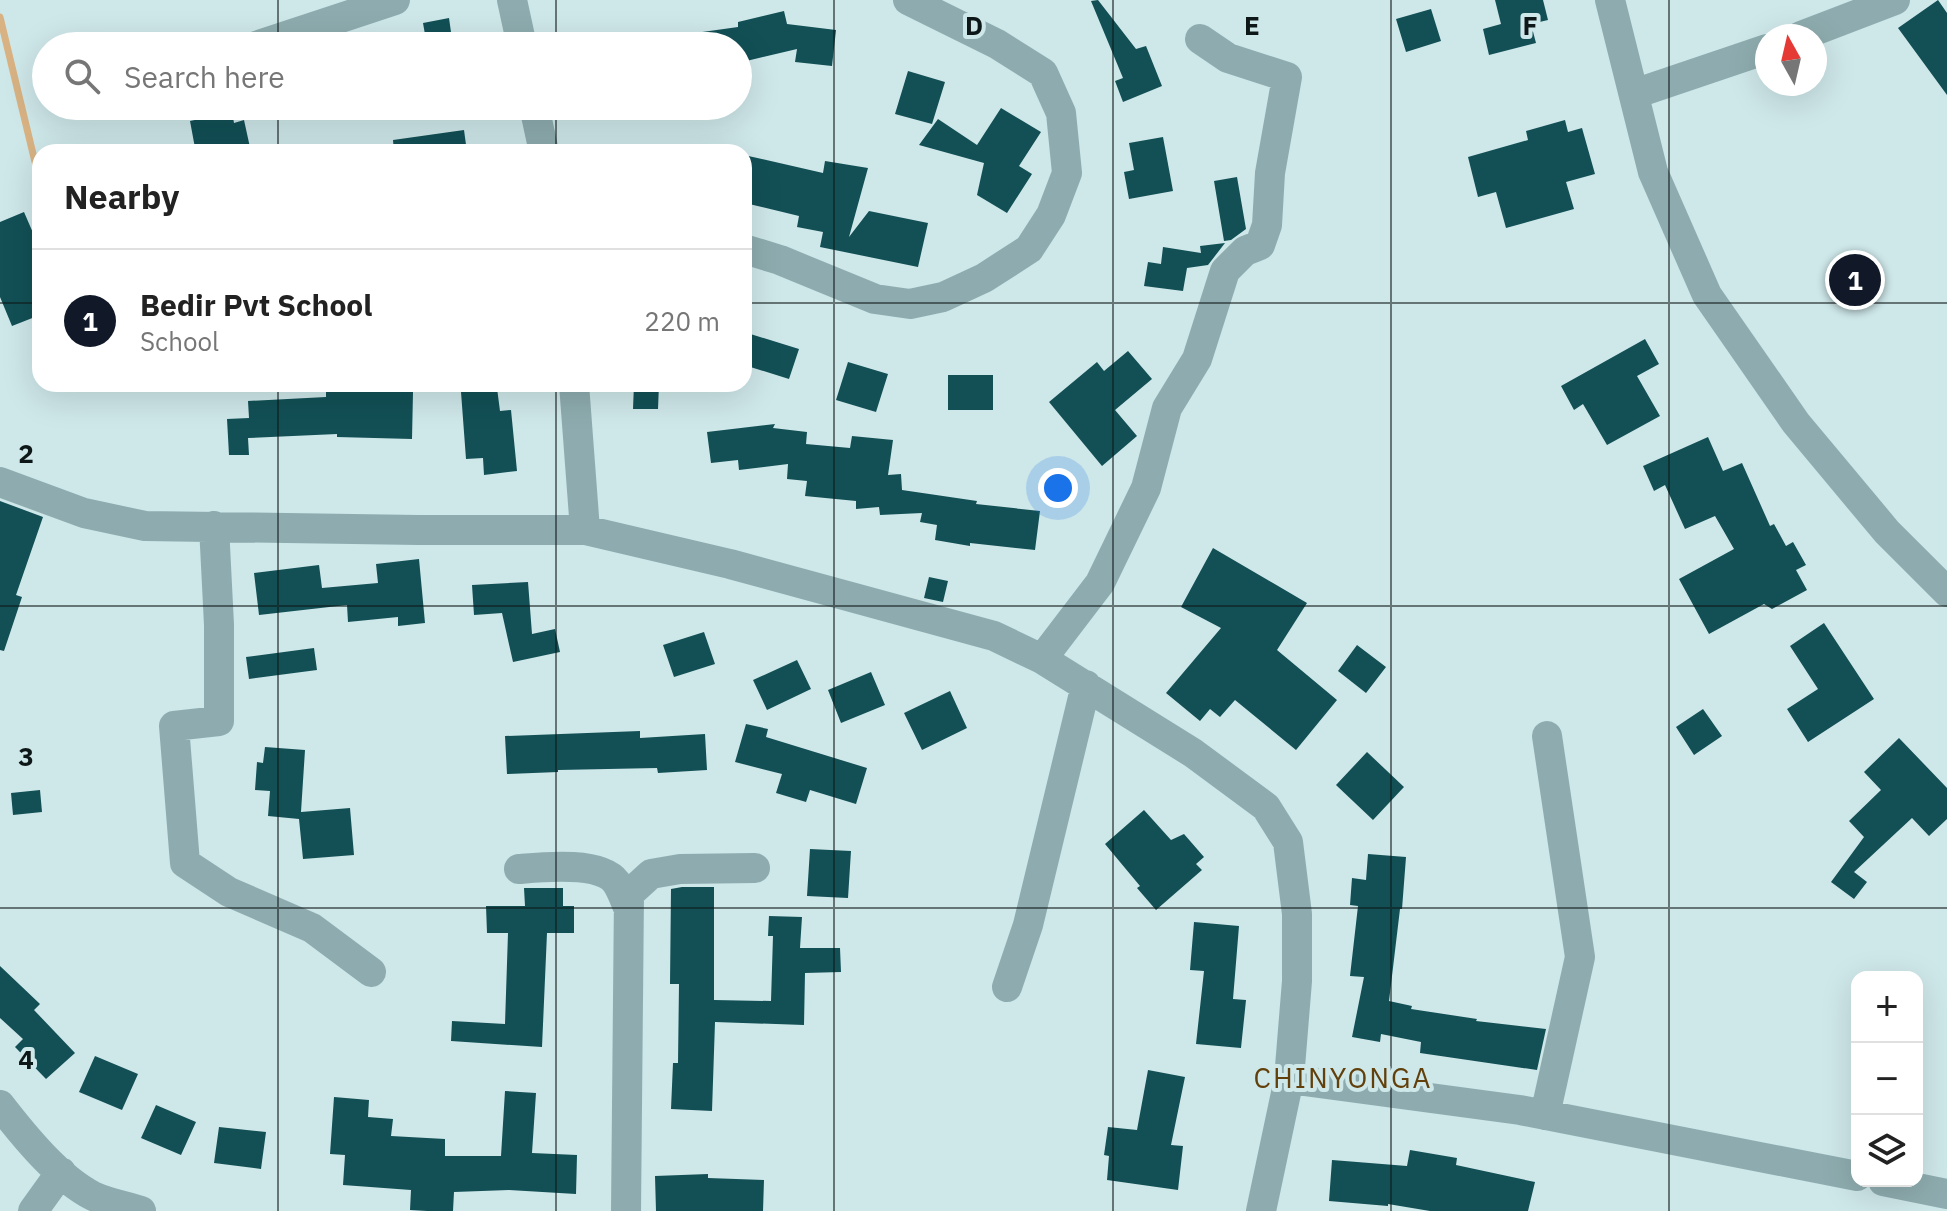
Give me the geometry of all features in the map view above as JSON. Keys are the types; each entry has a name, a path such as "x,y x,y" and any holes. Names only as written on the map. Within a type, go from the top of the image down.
{"street":[{"path":"298,32 395,0"},
{"path":"512,0 519,32"},
{"path":"752,251 875,299 910,304 943,297 984,278 1029,249 1051,215 1067,173 1061,113 1043,73 997,44 908,0"},
{"path":"1610,0 1653,172 1707,295 1796,423 1887,532 1947,592"},
{"path":"1827,26 1895,0"},
{"path":"1042,659 1100,583 1146,488 1167,408 1197,359 1225,271 1245,251 1260,245 1267,225 1270,173 1287,77 1228,58 1200,39"},
{"path":"1634,94 1755,53"},
{"path":"537,120 542,144"},
{"path":"575,392 585,530"},
{"path":"0,482 84,513 145,526 585,530 730,564 994,636 1042,659 1193,753 1266,807 1288,842 1297,914 1297,967 1289,1079 1261,1211"},
{"path":"214,526 219,625 219,721 174,726 185,863 229,892 312,928 371,972"},
{"path":"1007,987 1028,925 1086,685"},
{"path":"1545,1115 1580,957 1547,736"},
{"path":"519,869 565,867 600,872 615,880 627,905"},
{"path":"626,1211 629,894 651,874 680,869 755,868"},
{"path":"1289,1079 1545,1115 1851,1175"},
{"path":"0,1105 23,1135 61,1172 94,1196 141,1211"},
{"path":"33,1211 61,1172"},
{"path":"1913,1187 1947,1194"}],"building":[{"path":"1098,0 1136,49 1146,46 1162,86 1123,102 1115,81 1123,78 1091,1"},
{"path":"1495,0 1543,0 1548,20 1531,24 1536,43 1489,55 1483,29 1501,24"},
{"path":"1938,0 1947,13 1947,95 1898,28"},
{"path":"1431,9 1441,41 1406,52 1396,19"},
{"path":"784,11 787,24 836,30 832,66 795,62 797,49 752,60 752,32 702,32 738,27 738,22"},
{"path":"449,18 451,32 425,32 423,23"},
{"path":"908,71 945,82 932,124 895,114"},
{"path":"1001,108 1041,132 1019,166 1032,174 1007,213 977,195 984,163 919,145 938,119 977,145"},
{"path":"233,120 234,123 244,120 249,144 194,144 190,121"},
{"path":"1565,120 1568,132 1582,128 1595,174 1566,182 1574,209 1506,228 1496,192 1478,197 1468,157 1528,140 1526,131"},
{"path":"464,130 466,144 393,144 393,140"},
{"path":"1163,137 1173,191 1129,199 1124,172 1134,170 1129,143"},
{"path":"752,157 823,173 825,161 868,168 849,237 869,211 928,223 918,267 820,247 823,232 797,227 799,216 752,205"},
{"path":"1237,177 1246,229 1231,240 1224,241 1214,181"},
{"path":"24,212 32,230 32,318 12,326 0,297 0,222"},
{"path":"1225,243 1208,265 1187,268 1183,291 1144,286 1148,262 1161,264 1163,247 1201,253 1200,246"},
{"path":"752,334 799,349 789,379 752,367"},
{"path":"1645,339 1659,364 1637,376 1660,416 1607,445 1583,404 1574,410 1561,386"},
{"path":"1128,351 1152,379 1115,410 1137,436 1102,466 1049,402 1097,362 1104,371"},
{"path":"848,362 888,374 876,412 836,400"},
{"path":"948,375 993,375 993,410 948,410"},
{"path":"326,392 413,392 412,439 337,437 337,434 248,438 249,455 229,455 227,419 249,418 248,401 326,397"},
{"path":"461,392 498,392 500,411 511,410 517,471 484,475 483,458 466,459"},
{"path":"634,392 659,392 658,409 633,409"},
{"path":"775,424 773,428 807,432 806,444 850,448 852,436 893,440 888,475 901,474 902,490 977,501 976,504 1040,511 1035,550 970,543 970,546 935,540 937,525 920,522 922,513 880,515 879,507 856,509 856,501 805,496 807,481 787,479 788,464 739,470 738,460 711,463 707,432"},
{"path":"1708,437 1723,471 1742,463 1770,526 1774,524 1786,546 1793,542 1806,565 1796,570 1807,590 1772,609 1764,604 1709,634 1679,579 1734,549 1715,516 1685,529 1665,485 1654,491 1643,466"},
{"path":"0,501 43,517 16,595 22,597 4,651 0,650"},
{"path":"1213,548 1307,603 1277,650 1337,700 1296,750 1235,700 1220,717 1210,709 1200,721 1166,693 1221,628 1181,607"},
{"path":"419,559 425,623 398,626 398,617 348,622 347,605 259,615 254,573 319,565 322,588 378,583 376,564"},
{"path":"929,577 948,581 943,602 924,598"},
{"path":"528,582 532,634 555,629 560,652 513,662 502,613 474,615 472,585"},
{"path":"1824,623 1874,699 1808,742 1787,709 1818,689 1790,646"},
{"path":"704,632 715,664 674,677 663,645"},
{"path":"1357,645 1386,667 1366,693 1338,671"},
{"path":"314,648 317,670 249,679 246,657"},
{"path":"797,660 811,689 767,710 753,680"},
{"path":"871,672 885,705 841,723 828,690"},
{"path":"950,691 967,728 922,750 904,713"},
{"path":"1703,709 1722,736 1694,755 1676,727"},
{"path":"746,724 768,729 766,737 867,768 856,804 810,790 806,802 776,793 782,774 735,762"},
{"path":"640,731 640,738 705,734 707,770 658,773 657,768 507,774 505,736"},
{"path":"1899,738 1947,788 1947,819 1929,836 1912,818 1854,872 1867,882 1854,899 1831,882 1864,837 1849,821 1881,790 1864,772"},
{"path":"265,747 305,750 301,812 350,808 354,855 303,859 299,819 268,816 270,791 255,790 257,762 263,763"},
{"path":"1367,752 1404,787 1373,820 1336,785"},
{"path":"40,790 42,812 13,815 11,793"},
{"path":"1144,810 1171,840 1184,834 1204,857 1196,864 1202,870 1156,910 1105,844"},
{"path":"810,849 851,851 848,898 807,896"},
{"path":"1368,854 1406,857 1389,1001 1412,1006 1411,1009 1476,1021 1546,1029 1537,1070 1420,1053 1421,1042 1381,1034 1380,1042 1352,1037 1364,977 1350,976 1358,906 1350,905 1352,878 1366,880"},
{"path":"714,887 714,1000 771,1001 773,936 768,936 769,916 802,917 800,948 840,948 841,972 805,973 804,1025 715,1022 712,1111 671,1109 673,1063 678,1063 679,984 670,984 671,889"},
{"path":"524,888 563,888 563,906 574,906 574,933 547,933 542,1047 451,1041 452,1021 505,1024 508,933 487,933 486,906 525,906"},
{"path":"1194,922 1239,926 1233,999 1246,1000 1241,1048 1196,1044 1204,971 1190,970"},
{"path":"0,966 40,1004 34,1010 75,1053 46,1079 15,1047 23,1039 0,1018"},
{"path":"95,1056 138,1074 122,1110 79,1092"},
{"path":"1148,1070 1185,1077 1171,1145 1183,1146 1178,1190 1107,1180 1109,1156 1104,1155 1108,1127 1137,1130"},
{"path":"505,1091 536,1093 532,1153 577,1155 576,1194 509,1190 454,1192 453,1211 427,1211 410,1210 411,1190 343,1185 345,1155 330,1154 334,1097 369,1100 368,1117 393,1119 391,1136 445,1139 445,1156 501,1156"},
{"path":"156,1105 196,1122 181,1155 141,1138"},
{"path":"219,1127 266,1132 261,1169 214,1163"},
{"path":"1410,1150 1457,1158 1456,1165 1535,1182 1528,1211 1430,1211 1388,1204 1329,1201 1332,1160 1407,1166"},
{"path":"708,1174 708,1178 764,1180 763,1211 656,1211 655,1176"}],"waterway":[{"path":"0,17 32,150"}],"place":[{"name":"Bedir Pvt School","path":"1855,280"}],"district":[{"name":"CHINYONGA","path":"1343,1078"}]}
